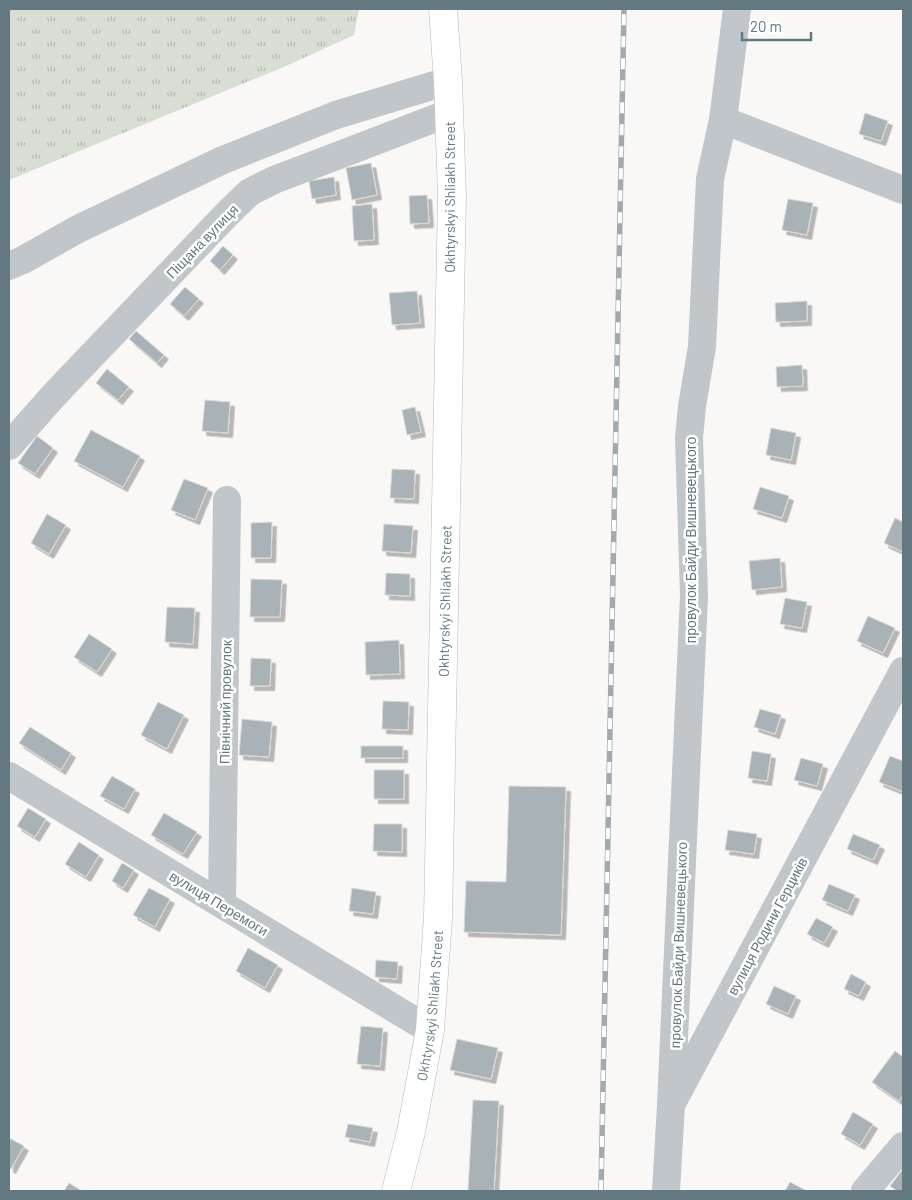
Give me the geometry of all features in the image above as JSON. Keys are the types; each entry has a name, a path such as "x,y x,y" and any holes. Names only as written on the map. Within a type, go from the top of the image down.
{"main road":[{"name":"Okhtyrskyi Shliakh Street","path":"396,1191 411,1132 430,1030 438,918 452,196 448,81 443,9"}],"street":[{"name":"провулок Байди Вишневецького","path":"671,1105 694,596 688,438 702,347 710,179 723,120 737,9"},
{"path":"14,257 78,230 223,160 336,115 448,81"},
{"name":"Піщана вулиця","path":"9,446 55,394 250,192 300,169 449,113"},
{"path":"723,120 903,190"},
{"name":"Північний провулок","path":"222,904 227,500"},
{"name":"вулиця Родини Герциків","path":"666,1191 671,1105 903,671"},
{"name":"вулиця Перемоги","path":"9,776 430,1030"},
{"path":"865,1191 903,1146"}],"green space":[{"path":"9,9 359,9 354,35 286,66 9,180"}],"building":[{"path":"865,113 888,121 881,141 859,134"},
{"path":"371,163 377,195 352,200 346,168"},
{"path":"334,177 336,195 312,199 309,181"},
{"path":"427,195 429,223 410,224 409,196"},
{"path":"788,199 813,203 807,235 782,230"},
{"path":"372,204 374,240 354,241 352,206"},
{"path":"223,246 233,255 220,270 210,261"},
{"path":"185,287 199,299 184,316 170,304"},
{"path":"417,291 420,323 392,325 389,293"},
{"path":"807,301 807,321 776,322 775,303"},
{"path":"136,331 164,355 157,363 129,339"},
{"path":"802,365 803,386 777,387 776,367"},
{"path":"107,369 129,387 118,400 96,383"},
{"path":"205,400 230,402 228,433 202,431"},
{"path":"415,407 421,432 407,435 402,410"},
{"path":"771,428 796,433 791,460 766,455"},
{"path":"91,430 140,456 123,487 74,461"},
{"path":"37,436 53,448 35,474 18,463"},
{"path":"392,469 415,470 414,499 390,498"},
{"path":"184,479 208,488 195,520 171,510"},
{"path":"760,487 789,496 782,518 753,509"},
{"path":"47,514 66,525 49,554 31,543"},
{"path":"895,518 903,522 903,552 884,543"},
{"path":"272,522 271,558 251,558 251,523"},
{"path":"384,524 413,526 411,553 382,551"},
{"path":"780,558 782,587 752,590 749,561"},
{"path":"386,573 410,574 410,596 385,595"},
{"path":"251,579 282,580 280,617 250,617"},
{"path":"785,598 807,602 802,628 780,624"},
{"path":"167,607 195,608 193,644 165,642"},
{"path":"868,616 895,628 883,653 857,641"},
{"path":"89,634 112,649 97,672 74,657"},
{"path":"399,640 400,674 366,675 365,642"},
{"path":"251,658 271,659 270,686 250,686"},
{"path":"383,701 409,702 408,730 382,729"},
{"path":"158,702 184,715 167,749 141,735"},
{"path":"760,709 781,715 775,734 754,727"},
{"path":"242,719 272,722 269,757 239,755"},
{"path":"30,727 71,753 61,770 19,743"},
{"path":"361,746 403,746 403,758 361,758"},
{"path":"752,751 771,754 767,781 748,778"},
{"path":"890,756 903,761 903,792 879,782"},
{"path":"801,758 823,764 817,786 794,780"},
{"path":"374,770 404,770 404,799 374,799"},
{"path":"112,776 135,789 124,809 100,796"},
{"path":"509,786 566,787 561,935 464,932 466,881 506,882"},
{"path":"28,808 46,819 35,837 17,826"},
{"path":"164,813 197,832 183,854 151,835"},
{"path":"374,824 402,824 402,852 373,851"},
{"path":"728,830 757,834 754,854 725,850"},
{"path":"853,834 880,845 873,860 847,849"},
{"path":"79,842 99,855 86,877 65,864"},
{"path":"122,863 134,870 123,888 112,881"},
{"path":"829,884 855,895 848,911 822,900"},
{"path":"149,888 170,899 155,927 133,915"},
{"path":"352,888 376,892 373,914 349,911"},
{"path":"816,918 833,927 824,943 807,934"},
{"path":"248,948 278,965 265,988 236,971"},
{"path":"376,960 398,962 397,979 375,977"},
{"path":"851,974 866,982 859,996 844,989"},
{"path":"774,986 796,996 788,1014 766,1004"},
{"path":"361,1026 383,1028 380,1066 357,1064"},
{"path":"457,1039 498,1048 491,1079 450,1070"},
{"path":"895,1051 903,1057 903,1095 899,1101 872,1082"},
{"path":"473,1100 499,1101 494,1191 468,1191"},
{"path":"853,1112 873,1124 860,1145 841,1134"},
{"path":"348,1124 373,1128 370,1142 345,1137"},
{"path":"9,1138 24,1146 11,1169 9,1168"},
{"path":"903,1169 903,1191 897,1191 890,1186"},
{"path":"790,1182 807,1191 785,1191"},
{"path":"69,1183 82,1191 64,1191"}],"railway":[{"path":"601,1191 624,9"}]}
